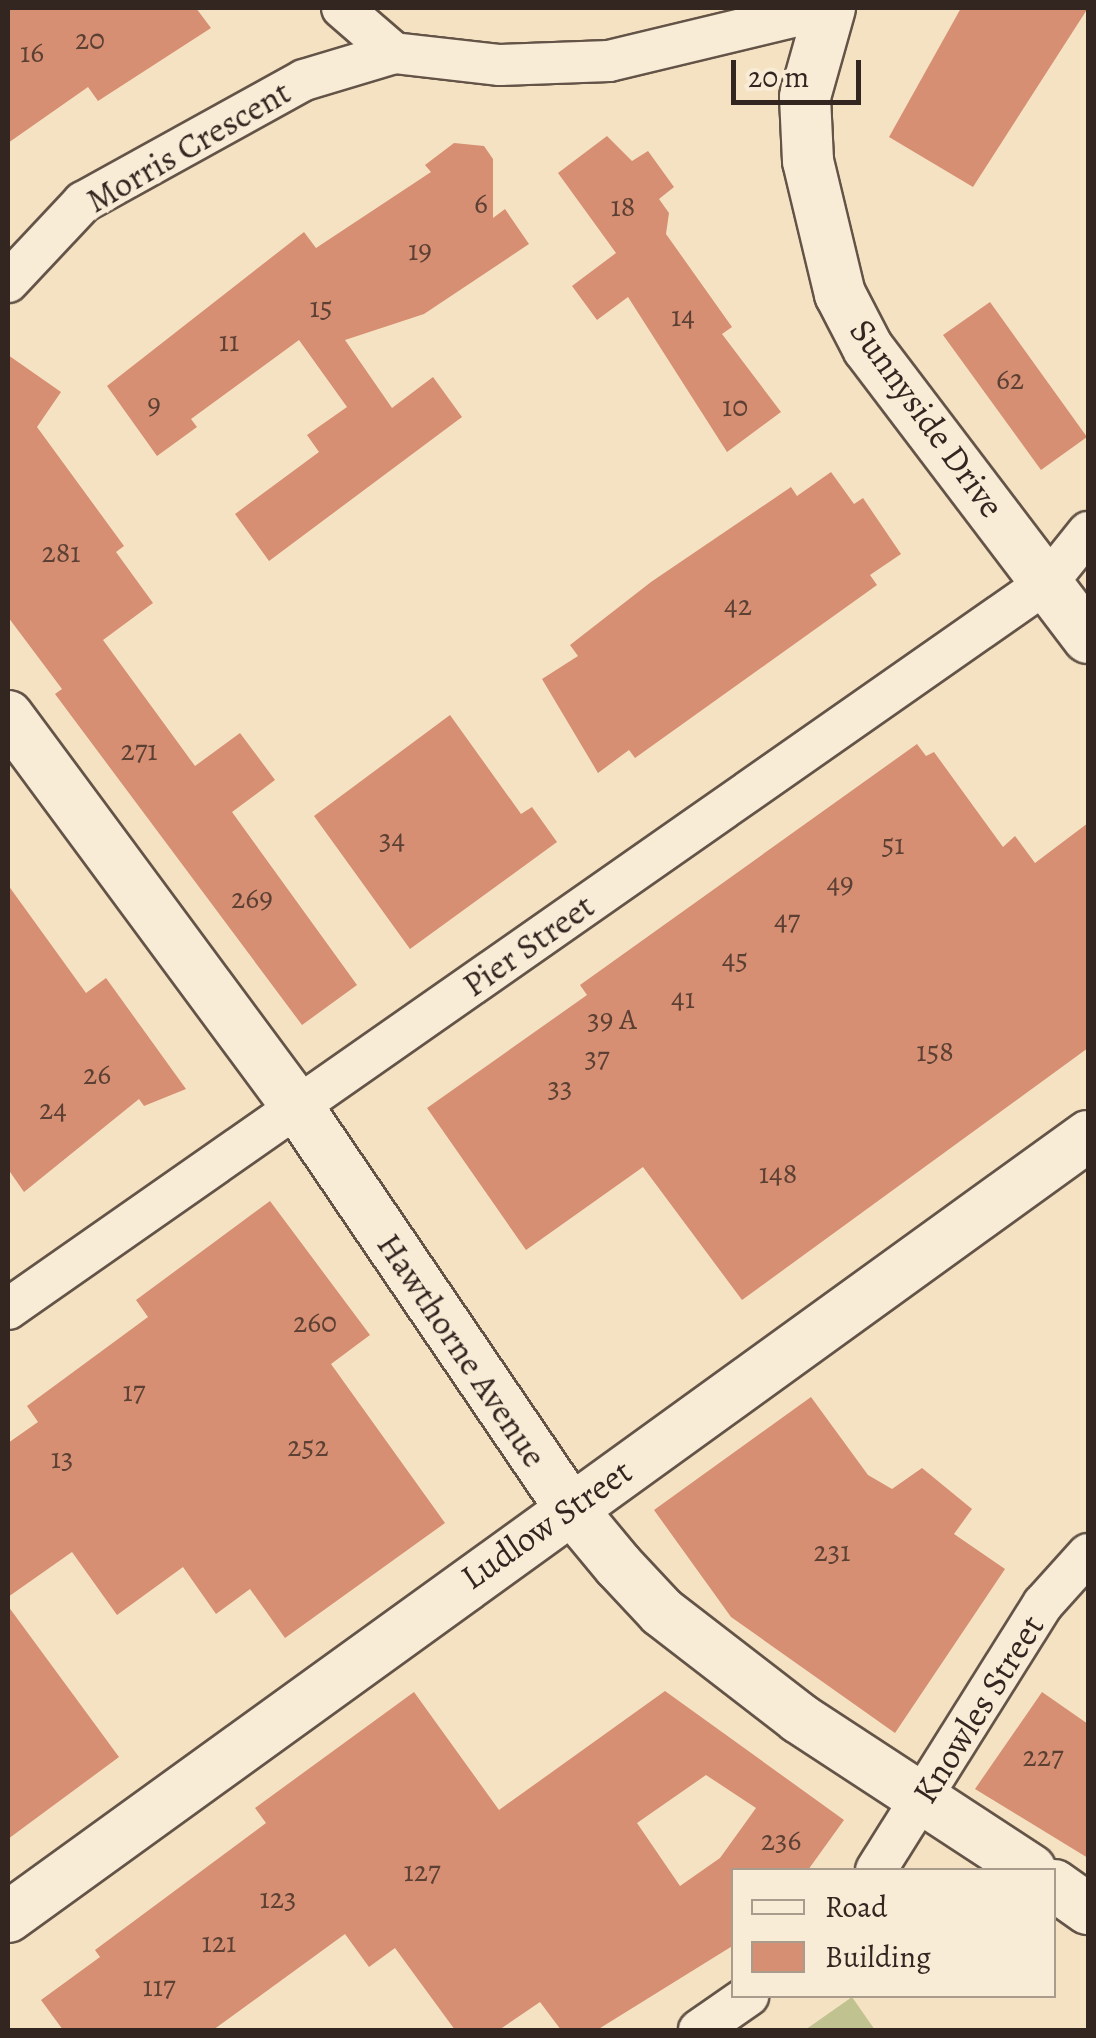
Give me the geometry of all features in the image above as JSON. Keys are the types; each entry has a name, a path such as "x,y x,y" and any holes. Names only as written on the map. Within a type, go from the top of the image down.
{"street":[{"path":"342,8 394,53 500,65 609,61 830,8"},
{"name":"Sunnyside Drive","path":"830,8 806,97 806,129 840,294 868,348 1088,638"},
{"name":"Morris Crescent","path":"8,282 100,192 304,80 394,53"},
{"name":"Pier Street","path":"8,1308 1048,582 1088,532"},
{"name":"Hawthorne Avenue","path":"8,716 297,1106 568,1506 662,1612 799,1718 1028,1868"},
{"name":"Ludlow Street","path":"8,1916 568,1506 1088,1136"},
{"name":"Knowles Street","path":"877,1868 1043,1604 1088,1554"},
{"path":"1056,1887 1088,1909"},
{"path":"699,2030 745,1998"}],"green space":[{"path":"853,1998 875,2030 805,2030"}],"building":[{"path":"8,8 196,8 211,28 98,101 88,87 8,143"},
{"path":"961,8 1088,8 973,187 889,137"},
{"path":"607,136 632,161 648,151 674,187 659,199 669,213 666,234 732,327 722,334 781,412 727,452 628,297 597,320 572,286 616,253 558,173"},
{"path":"454,143 484,146 493,159 493,218 505,209 529,244 424,314 345,340 392,408 433,377 462,417 269,561 235,514 319,452 307,435 347,407 299,340 191,419 197,427 157,456 107,386 304,232 316,248 431,172 425,165"},
{"path":"990,302 1087,437 1041,470 943,335"},
{"path":"8,355 61,392 37,427 124,546 116,552 153,603 103,640 195,766 240,733 275,780 232,812 357,985 302,1025 55,694 62,689 8,617"},
{"path":"831,472 854,504 863,498 901,554 870,575 877,585 635,758 629,750 598,773 542,679 578,656 570,645 651,582 791,487 797,496"},
{"path":"450,715 521,814 532,807 557,842 410,949 314,816"},
{"path":"917,744 926,756 934,752 1003,847 1015,836 1035,863 1088,823 1088,1048 742,1300 643,1167 526,1250 427,1108 587,995 580,985"},
{"path":"8,885 86,993 106,978 186,1089 144,1106 139,1099 24,1192 8,1169"},
{"path":"270,1201 370,1335 331,1364 445,1523 285,1638 250,1589 216,1614 183,1567 117,1615 72,1552 8,1597 8,1443 38,1422 27,1406 148,1317 136,1300"},
{"path":"811,1397 868,1475 892,1489 922,1468 972,1509 954,1534 1005,1569 895,1733 731,1617 654,1510"},
{"path":"8,1606 119,1757 8,1839"},
{"path":"665,1691 844,1820 809,1868 731,1868 731,1947 597,2030 561,2030 540,2002 499,2030 455,2030 395,1948 369,1967 345,1934 213,2030 63,2030 41,2000 100,1957 95,1950 266,1823 255,1808 414,1692 499,1810","holes":["706,1775 756,1808 720,1858 680,1886 637,1823"]},
{"path":"1042,1692 1088,1724 1088,1858 975,1789"}]}
